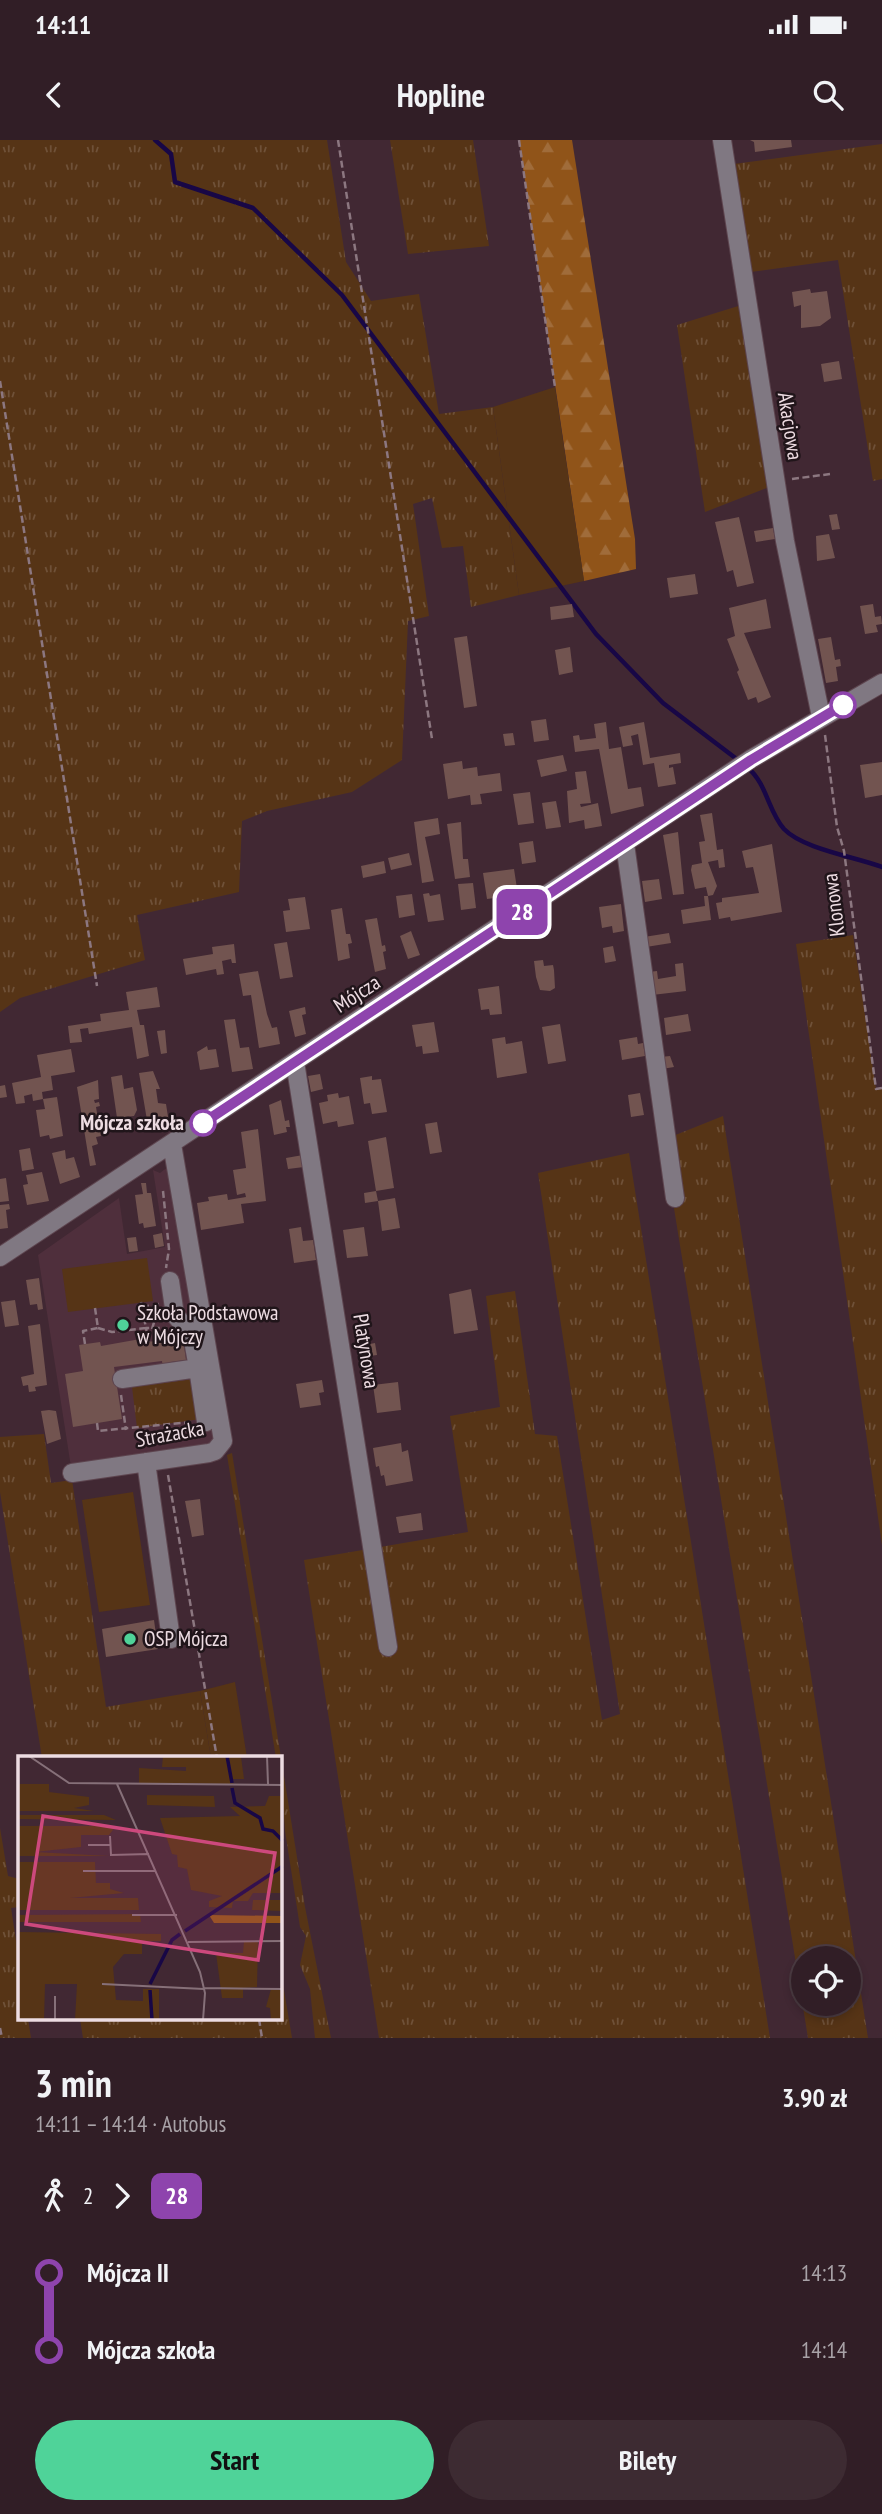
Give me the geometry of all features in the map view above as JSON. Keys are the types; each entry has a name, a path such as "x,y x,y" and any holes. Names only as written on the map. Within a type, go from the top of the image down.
{"street":[{"name":"Akacjowa","path":"722,140 776,478 821,717"},
{"name":"Mójcza","path":"0,1257 745,764 882,683"},
{"path":"625,844 675,1198"},
{"name":"Platynowa","path":"295,1062 388,1647"},
{"name":"Strażacka","path":"72,1473 215,1451 220,1447 223,1435 172,1143"},
{"path":"167,1280 175,1315 192,1335 206,1421"},
{"path":"122,1379 198,1368"},
{"path":"146,1462 171,1639"}],"path":[{"path":"338,140 432,739"},
{"path":"519,140 555,387"},
{"path":"0,381 97,986"},
{"path":"776,478 830,474"},
{"name":"Klonowa","path":"821,717 837,827 844,851 876,1089 882,1088"},
{"path":"162,1187 169,1250 167,1280"},
{"path":"149,1342 142,1304 159,1302 152,1329"},
{"path":"95,1308 98,1328"},
{"path":"85,1344 83,1331 98,1328 112,1332 177,1327"},
{"path":"122,1379 119,1380 126,1430"},
{"path":"97,1423 98,1432 206,1421"},
{"path":"151,1436 198,1429 206,1421"},
{"path":"166,1459 217,1756"},
{"path":"0,2028 2,2038"}],"shaded area":[{"name":"Szkoła Podstawowa w Mójczy","path":"173,1163 216,1436 210,1445 71,1467 38,1255 119,1198 127,1254 165,1247 153,1170 160,1173"}],"green space":[{"path":"0,140 327,140 346,262 371,301 419,294 439,414 493,407 519,595 471,607 463,546 442,548 432,498 413,504 429,616 408,621 402,760 352,792 267,811 242,821 239,892 137,915 145,960 20,998 0,1012"},
{"path":"390,140 473,140 489,246 408,254"},
{"path":"519,140 572,140 635,539 636,569 584,581"},
{"path":"882,144 882,479 873,481 838,260 743,273 726,165"},
{"path":"748,303 777,484 705,512 677,325"},
{"path":"555,387 584,581 519,595 493,407"},
{"path":"853,935 876,1089 882,1088 882,1545 796,944"},
{"path":"723,1116 854,1946 793,1946 663,1140"},
{"path":"629,1153 770,2038 379,2038 304,1560 468,1532 450,1416 500,1407 486,1296 515,1291 535,1434 557,1436 602,1720 620,1714 538,1173"},
{"path":"147,1258 153,1301 68,1312 62,1269"},
{"path":"195,1379 201,1419 137,1428 132,1387"},
{"path":"44,1434 51,1483 72,1480 106,1707 200,1691 211,1756 42,1756 0,1492 0,1437"},
{"path":"232,1453 281,1756 276,1756 227,1455"},
{"path":"133,1492 150,1605 99,1612 82,1500"},
{"path":"235,1682 247,1756 211,1756 200,1691"},
{"path":"282,1764 305,1907 331,2038 315,2038 310,1989 300,1965 306,1936 300,1927 285,1831"},
{"path":"0,1828 8,1876 18,1879 18,1907 11,1908 18,1954 18,2021 28,2021 31,2038 0,2038"},
{"path":"282,1978 292,2038 83,2038 80,2021 282,2021"},
{"path":"861,1993 868,2038 808,2038 804,2016 861,2016"}],"building":[{"path":"750,140 791,140 792,147 755,152 754,142"},
{"path":"810,289 811,293 827,291 831,318 820,326 801,328 801,305 794,307 792,292"},
{"path":"839,361 842,379 824,382 821,364"},
{"path":"837,514 840,529 832,530 829,515"},
{"path":"739,517 754,583 737,587 733,570 727,572 715,522"},
{"path":"773,528 775,539 756,542 754,531"},
{"path":"829,534 835,558 817,561 816,536"},
{"path":"695,574 698,594 670,598 667,578"},
{"path":"766,599 771,628 744,633 771,697 758,703 756,697 748,700 737,672 739,670 727,639 735,636 729,608"},
{"path":"572,604 574,617 551,620 550,607"},
{"path":"873,604 875,617 881,616 882,624 876,625 878,632 865,634 860,606"},
{"path":"467,636 477,706 464,708 454,638"},
{"path":"831,637 835,660 840,659 841,666 836,667 838,681 826,683 818,639"},
{"path":"570,647 573,672 559,675 555,650"},
{"path":"546,719 549,740 534,742 531,721"},
{"path":"606,722 609,749 621,747 628,789 641,787 644,806 611,814 599,749 575,752 573,736 579,735 580,740 596,738 594,724"},
{"path":"644,722 650,758 680,753 681,763 669,765 669,768 673,767 676,784 658,787 654,763 643,765 638,734 631,736 633,745 623,747 619,727"},
{"path":"513,733 515,745 505,746 503,734"},
{"path":"563,755 567,771 541,777 537,760"},
{"path":"462,761 463,769 477,767 478,776 500,773 502,791 480,794 482,804 471,805 470,795 448,799 443,764"},
{"path":"882,762 882,795 865,798 860,765"},
{"path":"586,771 591,803 580,804 581,807 598,803 602,826 585,829 584,820 569,823 567,791 577,789 575,772"},
{"path":"530,792 534,823 518,825 513,794"},
{"path":"556,801 561,827 546,829 542,803"},
{"path":"712,813 717,850 723,849 725,867 719,868 718,860 708,862 717,886 713,895 708,896 706,887 695,889 691,870 692,865 702,863 699,842 705,841 700,815"},
{"path":"438,818 440,834 425,837 434,881 422,883 414,822"},
{"path":"461,822 463,859 468,859 470,877 455,879 447,824"},
{"path":"678,832 684,894 673,895 663,835"},
{"path":"533,841 536,862 522,864 519,843"},
{"path":"772,844 782,912 731,921 730,917 719,919 716,903 722,902 722,898 759,893 753,867 746,868 742,851"},
{"path":"409,853 412,865 391,870 388,858"},
{"path":"384,861 386,873 363,878 361,866"},
{"path":"514,869 518,895 487,899 483,873"},
{"path":"659,879 662,899 645,902 642,881"},
{"path":"473,883 476,908 461,910 458,884"},
{"path":"429,893 430,896 440,894 444,920 428,922 423,894"},
{"path":"412,894 415,915 399,918 396,896"},
{"path":"704,896 708,896 711,920 683,924 681,910 705,906"},
{"path":"305,897 310,929 286,932 283,911 290,910 288,899"},
{"path":"621,904 624,931 613,933 612,926 602,928 599,907"},
{"path":"342,908 346,934 350,934 352,943 348,944 350,958 338,961 331,910"},
{"path":"377,918 382,946 385,945 386,951 383,952 386,969 375,972 365,920"},
{"path":"411,931 420,955 408,959 400,936"},
{"path":"669,933 671,943 646,947 644,937"},
{"path":"287,942 293,977 280,979 274,944"},
{"path":"234,944 236,963 232,963 231,959 222,961 224,974 217,975 216,969 186,975 183,959 213,954 212,947"},
{"path":"613,946 616,961 605,963 603,948"},
{"path":"543,960 544,966 553,965 555,988 550,991 540,990 536,977 534,961"},
{"path":"683,963 686,991 652,995 649,972 657,971 658,979 676,976 675,964"},
{"path":"258,971 267,1014 272,1028 277,1027 280,1044 259,1048 251,995 243,996 239,974"},
{"path":"499,986 502,1014 490,1015 489,1009 481,1010 478,989"},
{"path":"157,987 160,1007 137,1010 140,1025 144,1025 149,1056 137,1059 132,1027 89,1034 88,1028 80,1029 82,1042 70,1043 68,1026 101,1021 100,1014 129,1010 126,992"},
{"path":"305,1007 306,1014 302,1015 306,1034 295,1037 289,1011"},
{"path":"688,1014 691,1031 666,1035 664,1018"},
{"path":"235,1019 240,1048 249,1047 253,1069 232,1072 224,1020"},
{"path":"434,1022 439,1052 423,1054 422,1046 416,1047 412,1025"},
{"path":"560,1024 566,1061 548,1064 542,1027"},
{"path":"165,1030 167,1053 161,1054 157,1031"},
{"path":"505,1037 506,1044 522,1041 527,1073 497,1078 492,1039"},
{"path":"637,1037 638,1044 643,1043 645,1056 622,1060 619,1040"},
{"path":"207,1046 208,1050 216,1049 219,1067 200,1070 197,1052"},
{"path":"71,1049 75,1072 51,1076 53,1090 42,1092 43,1099 33,1101 32,1094 24,1096 25,1103 16,1104 12,1083 41,1077 37,1055"},
{"path":"670,1056 674,1067 662,1069 661,1057"},
{"path":"153,1071 160,1089 156,1089 158,1103 166,1104 169,1123 148,1126 139,1073"},
{"path":"320,1074 323,1089 311,1092 308,1076"},
{"path":"122,1075 124,1089 133,1087 137,1110 134,1116 117,1118 111,1077"},
{"path":"372,1076 372,1080 381,1079 387,1112 372,1114 370,1103 364,1104 360,1078"},
{"path":"98,1080 99,1099 94,1100 95,1103 99,1102 100,1106 96,1107 98,1119 103,1119 104,1126 99,1127 101,1136 96,1137 98,1144 92,1146 96,1165 90,1166 77,1087"},
{"path":"5,1085 7,1097 0,1098 0,1086"},
{"path":"338,1093 339,1098 349,1096 354,1124 338,1127 337,1121 323,1124 319,1103 328,1101 327,1095"},
{"path":"640,1093 644,1115 631,1117 628,1095"},
{"path":"57,1097 63,1136 50,1139 49,1135 40,1137 36,1110 45,1109 43,1099"},
{"path":"281,1100 285,1121 289,1120 290,1127 286,1127 287,1132 274,1135 269,1105"},
{"path":"437,1122 442,1152 430,1154 425,1124"},
{"path":"258,1129 266,1201 241,1204 244,1223 201,1230 197,1203 209,1201 208,1197 227,1194 228,1200 246,1197 245,1193 237,1195 233,1170 246,1168 241,1132"},
{"path":"386,1137 394,1188 376,1191 368,1141"},
{"path":"30,1148 34,1169 22,1171 19,1150"},
{"path":"65,1150 66,1159 74,1157 80,1177 60,1184 52,1153"},
{"path":"303,1155 304,1167 288,1169 286,1158"},
{"path":"42,1172 49,1201 27,1205 23,1185 28,1184 26,1175"},
{"path":"6,1178 9,1201 0,1202 0,1179"},
{"path":"141,1183 146,1183 147,1193 151,1193 156,1226 144,1228 143,1223 139,1224 135,1195 143,1194"},
{"path":"376,1191 378,1201 365,1203 364,1193"},
{"path":"395,1198 400,1228 382,1231 378,1201"},
{"path":"9,1204 10,1209 6,1210 8,1228 0,1229 0,1205"},
{"path":"301,1227 303,1241 313,1240 316,1260 294,1263 289,1229"},
{"path":"364,1227 368,1256 347,1258 343,1230"},
{"path":"162,1233 164,1246 155,1248 153,1235"},
{"path":"136,1237 138,1251 129,1252 127,1238"},
{"path":"39,1278 43,1309 38,1310 37,1304 30,1305 26,1280"},
{"path":"471,1289 478,1330 454,1334 449,1294"},
{"path":"15,1300 19,1325 5,1327 1,1302"},
{"path":"40,1324 47,1385 35,1387 36,1391 29,1392 28,1385 23,1386 21,1377 34,1374 28,1326"},
{"path":"182,1332 186,1360 171,1362 172,1368 163,1369 162,1361 114,1367 122,1419 73,1427 65,1374 83,1371 79,1345 100,1342 101,1346 146,1338 147,1342 163,1340 163,1335"},
{"path":"375,1343 377,1355 362,1357 360,1346"},
{"path":"322,1380 324,1392 319,1393 321,1405 300,1408 296,1384"},
{"path":"398,1382 401,1410 377,1413 373,1385"},
{"path":"41,1411 56,1411 61,1439 47,1444"},
{"path":"401,1443 402,1452 408,1450 413,1481 386,1486 384,1475 381,1476 379,1466 376,1467 373,1448"},
{"path":"200,1499 204,1535 192,1537 185,1501"},
{"path":"421,1513 423,1530 399,1533 396,1517"},
{"name":"OSP Mójcza","path":"154,1620 158,1649 106,1657 102,1629"}],"waterway":[{"path":"155,140 171,154 175,182 253,208 342,295 596,634 663,703 738,760"},
{"path":"748,768 759,782 779,822 793,836 817,847 882,867"}],"bus line":[{"name":"28","path":"203,1123 751,760 843,705"}],"place":[{"name":"Mójcza szkoła","path":"203,1123"},
{"name":"Szkoła Podstawowa w Mójczy","path":"123,1325"},
{"name":"OSP Mójcza","path":"130,1639"}]}
